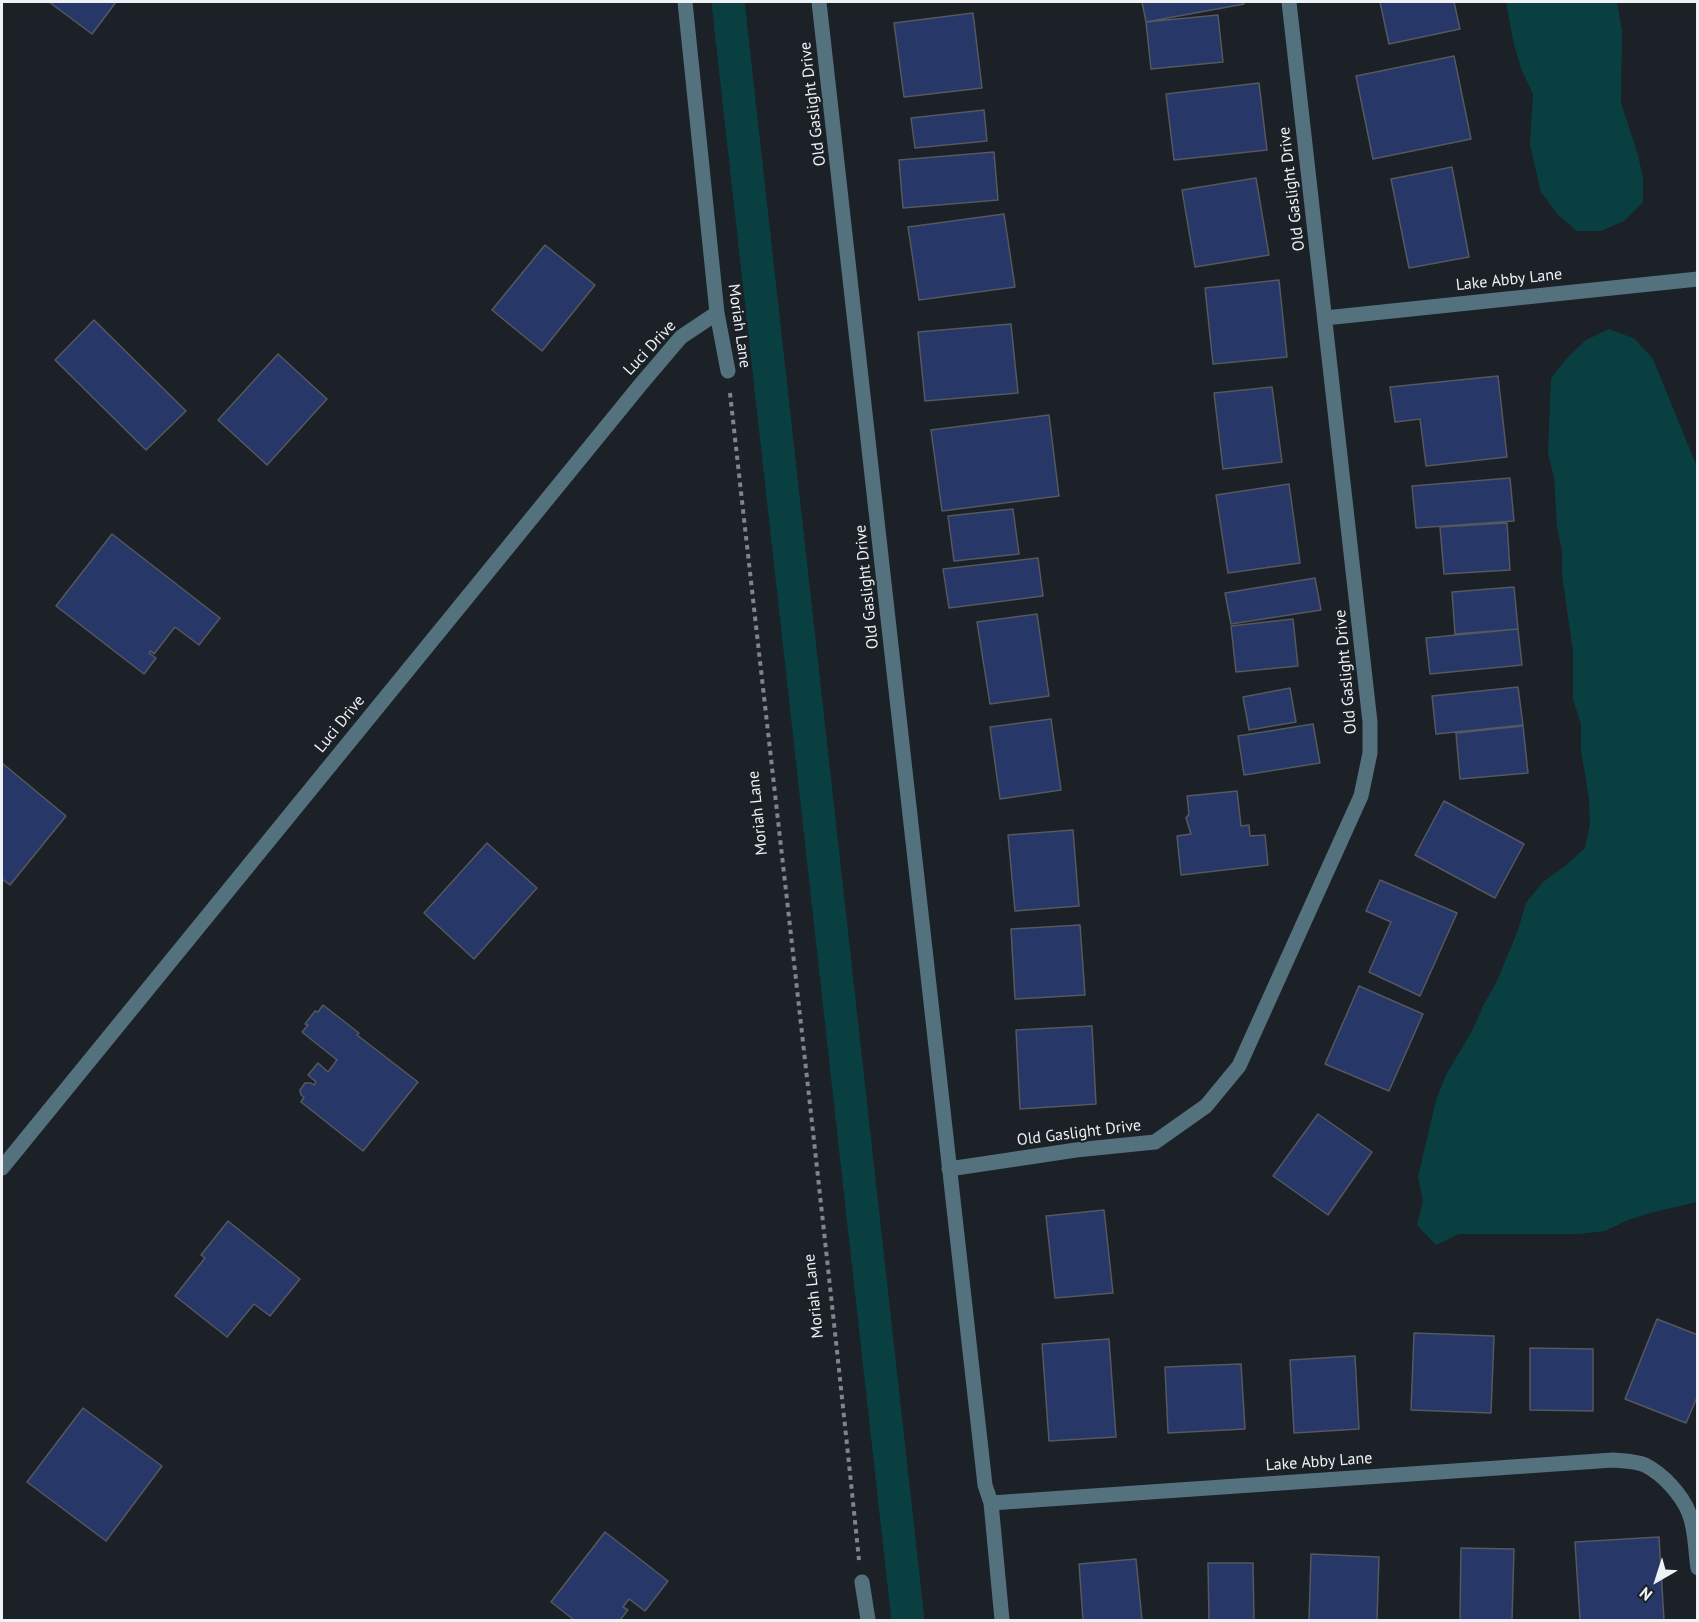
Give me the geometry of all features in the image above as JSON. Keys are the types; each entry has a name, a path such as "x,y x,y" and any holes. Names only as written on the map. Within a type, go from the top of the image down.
{"street":[{"name":"Moriah Lane","path":"685,2 717,313 728,371"},
{"name":"Old Gaslight Drive","path":"819,2 985,1485 991,1503"},
{"name":"Old Gaslight Drive","path":"949,1169 1076,1150 1155,1142 1206,1106 1239,1066 1361,796 1369,762 1370,722 1288,2"},
{"name":"Lake Abby Lane","path":"1325,318 1698,279"},
{"name":"Luci Drive","path":"2,1168 641,384 681,337 717,313"},
{"name":"Lake Abby Lane","path":"991,1503 1589,1462 1630,1462 1644,1465 1659,1475 1681,1498 1689,1513 1698,1568"},
{"path":"991,1503 1002,1620"},
{"path":"862,1582 868,1620"}],"path":[{"name":"Moriah Lane","path":"728,371 799,1017 824,1221 862,1582"}],"water":[{"path":"1506,2 1617,2 1622,31 1621,103 1643,178 1643,202 1624,221 1601,231 1577,231 1557,214 1541,192 1530,145 1533,94 1522,71 1514,45"},
{"path":"1609,329 1635,339 1653,359 1697,467 1697,1202 1628,1220 1605,1231 1579,1234 1459,1234 1436,1245 1417,1225 1423,1201 1418,1177 1436,1100 1446,1075 1497,981 1518,930 1526,903 1543,882 1585,848 1590,823 1589,799 1581,750 1581,725 1573,699 1573,651 1562,575 1562,551 1557,527 1554,477 1548,454 1551,378 1586,340"}],"building":[{"path":"49,2 116,2 92,34"},
{"path":"1142,2 1243,2 1244,4 1146,22"},
{"path":"1380,2 1454,2 1460,29 1389,44"},
{"path":"973,13 982,88 904,97 894,23"},
{"path":"1218,15 1223,62 1151,69 1146,22"},
{"path":"1454,56 1471,139 1373,159 1356,76"},
{"path":"1259,83 1267,150 1174,160 1166,94"},
{"path":"984,110 987,141 915,148 911,118"},
{"path":"994,152 998,200 903,208 899,160"},
{"path":"1452,167 1469,257 1409,268 1391,179"},
{"path":"1256,178 1269,255 1195,267 1182,190"},
{"path":"1004,214 1015,287 919,300 908,227"},
{"path":"545,245 595,285 542,351 492,310"},
{"path":"1279,280 1287,357 1213,364 1205,288"},
{"path":"94,320 186,411 146,450 55,360"},
{"path":"1011,324 1018,393 925,401 918,332"},
{"path":"278,354 327,399 267,465 218,420"},
{"path":"1498,376 1507,457 1426,466 1420,419 1395,422 1390,387"},
{"path":"1272,387 1282,462 1223,469 1214,393"},
{"path":"1049,415 1059,496 942,511 931,430"},
{"path":"1510,478 1514,521 1416,528 1412,486"},
{"path":"1289,484 1300,563 1228,573 1216,495"},
{"path":"1013,509 1019,554 954,561 948,516"},
{"path":"1507,523 1510,570 1444,574 1440,527"},
{"path":"112,534 220,618 199,645 175,627 154,654 151,651 149,653 156,658 144,674 56,606"},
{"path":"1038,558 1043,596 949,608 943,569"},
{"path":"1315,578 1321,610 1231,624 1225,593"},
{"path":"1514,587 1518,629 1455,634 1452,592"},
{"path":"1037,614 1049,696 990,704 977,622"},
{"path":"1293,619 1298,666 1236,672 1231,626"},
{"path":"1518,629 1522,665 1430,674 1426,638"},
{"path":"1518,687 1523,725 1436,734 1432,696"},
{"path":"1290,688 1296,722 1249,730 1243,697"},
{"path":"1051,719 1061,790 1000,799 990,727"},
{"path":"1313,724 1320,763 1244,775 1238,736"},
{"path":"1523,726 1528,773 1460,779 1456,733"},
{"path":"2,763 66,816 10,885 2,879"},
{"path":"1237,791 1241,826 1249,825 1250,836 1265,835 1268,865 1181,875 1177,836 1191,834 1186,818 1189,814 1187,796"},
{"path":"1444,801 1524,844 1495,898 1415,855"},
{"path":"1073,830 1079,906 1015,911 1008,835"},
{"path":"487,843 537,888 474,959 424,913"},
{"path":"1380,880 1457,913 1420,996 1369,972 1391,922 1366,911"},
{"path":"1080,925 1085,995 1015,999 1011,929"},
{"path":"1359,986 1423,1014 1389,1091 1325,1064"},
{"path":"323,1005 359,1033 357,1035 418,1082 363,1151 301,1102 304,1097 300,1090 305,1083 314,1085 316,1082 308,1075 318,1063 328,1072 337,1060 302,1032 315,1011 318,1012"},
{"path":"1092,1026 1096,1104 1020,1109 1016,1030"},
{"path":"1318,1114 1372,1152 1328,1215 1273,1176"},
{"path":"1104,1210 1113,1293 1055,1298 1046,1216"},
{"path":"228,1221 300,1279 270,1316 254,1304 227,1337 175,1296 205,1258 201,1255"},
{"path":"1657,1319 1698,1335 1698,1395 1686,1423 1625,1399"},
{"path":"1414,1333 1494,1336 1491,1413 1411,1410"},
{"path":"1109,1339 1116,1437 1049,1441 1042,1344"},
{"path":"1530,1348 1593,1349 1593,1411 1530,1410"},
{"path":"1355,1356 1359,1429 1294,1433 1290,1360"},
{"path":"1241,1364 1245,1429 1168,1433 1165,1367"},
{"path":"83,1408 162,1466 106,1541 27,1482"},
{"path":"605,1532 668,1581 645,1611 629,1599 623,1607 628,1610 620,1620 574,1620 551,1602"},
{"path":"1659,1537 1664,1620 1580,1620 1575,1542"},
{"path":"1461,1548 1514,1549 1512,1620 1460,1620"},
{"path":"1311,1554 1379,1557 1377,1620 1309,1620"},
{"path":"1136,1559 1142,1620 1083,1620 1079,1564"},
{"path":"1208,1563 1253,1563 1254,1620 1209,1620"}],"waterway":[{"path":"728,2 908,1620"}]}
